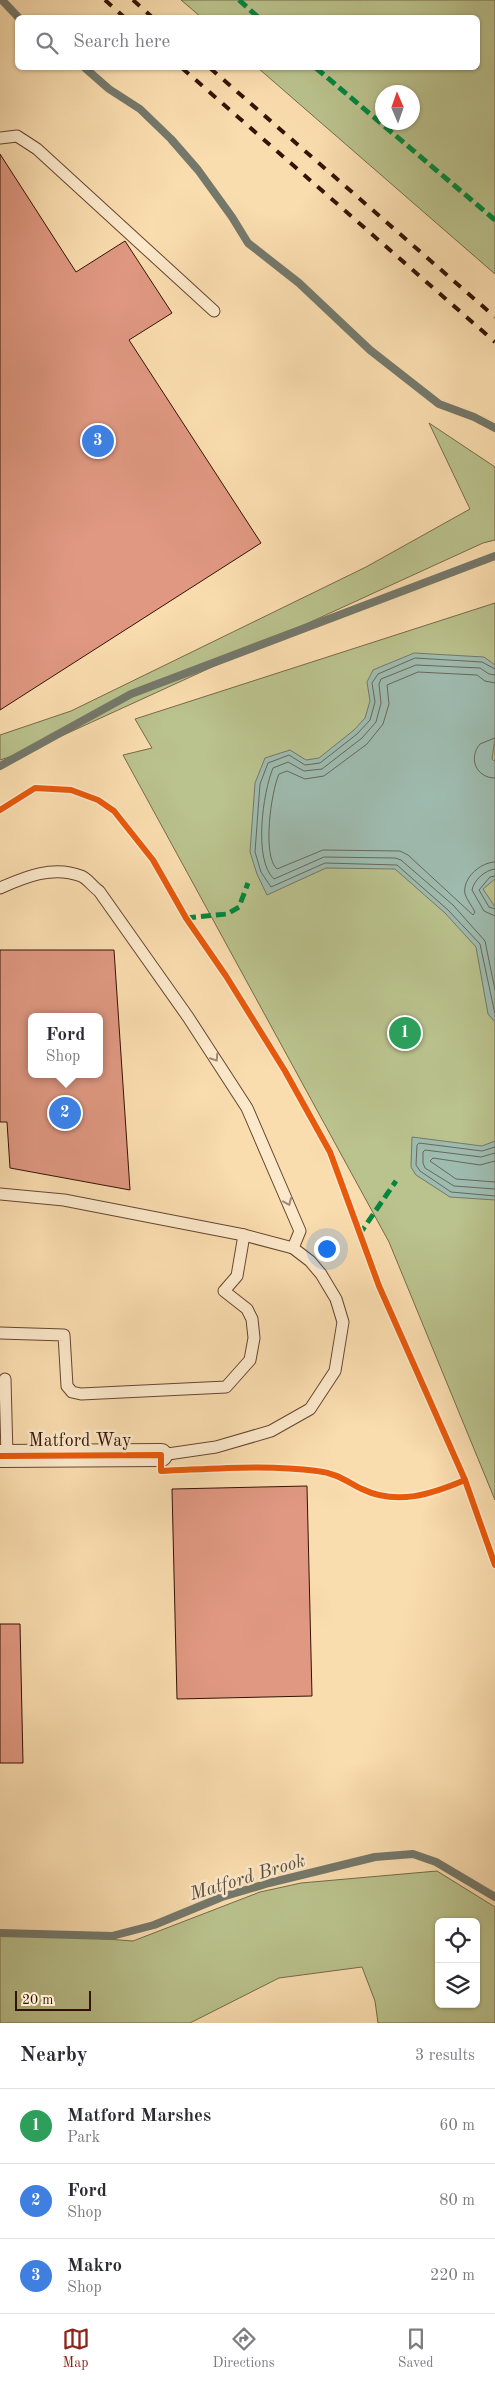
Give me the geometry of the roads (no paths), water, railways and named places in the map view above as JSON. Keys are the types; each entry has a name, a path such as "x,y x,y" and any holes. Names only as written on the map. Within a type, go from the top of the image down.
{"street":[{"name":"Matford Way","path":"4,1456 161,1454"}],"lane":[{"path":"0,138 18,136 37,149 214,311"},
{"path":"0,888 32,874 56,872 81,876 99,891 188,1017 247,1108 300,1231 293,1248"},
{"path":"0,1194 64,1200 244,1235 293,1248 310,1261 336,1299 342,1322 334,1371 310,1409 271,1431 216,1447 161,1454"},
{"path":"0,1333 64,1335 67,1386 72,1392 81,1394 226,1387 250,1360 254,1338 252,1319 247,1309 224,1291 237,1276 244,1235"},
{"path":"4,1456 5,1379"}],"water":[{"path":"414,653 484,657 495,665 495,738 492,759 495,762 495,879 483,889 495,907 495,1022 488,1014 476,947 445,913 395,869 326,868 267,895 257,874 250,852 255,783 265,758 290,750 306,760 319,758 354,730 365,718 370,701 367,682 373,670"},
{"path":"412,1137 482,1146 495,1141 495,1200 450,1197 416,1175 411,1167"}],"waterway":[{"path":"2,0 16,15"},
{"path":"87,70 109,89 140,109 171,139 198,170 248,243 299,283 370,350 439,404 474,417 495,428"},
{"path":"0,766 131,694 495,556"},
{"name":"Matford Brook","path":"0,1933 112,1936 154,1925 222,1897 269,1883 375,1857 413,1854 436,1862 495,1897"}],"railway":[{"path":"105,0 122,15"},
{"path":"133,0 150,15"},
{"path":"184,70 495,342"},
{"path":"212,70 495,317"}],"place":[{"name":"Makro","path":"98,441"},
{"name":"Matford Marshes","path":"405,1033"},
{"name":"Ford","path":"65,1113"}]}
